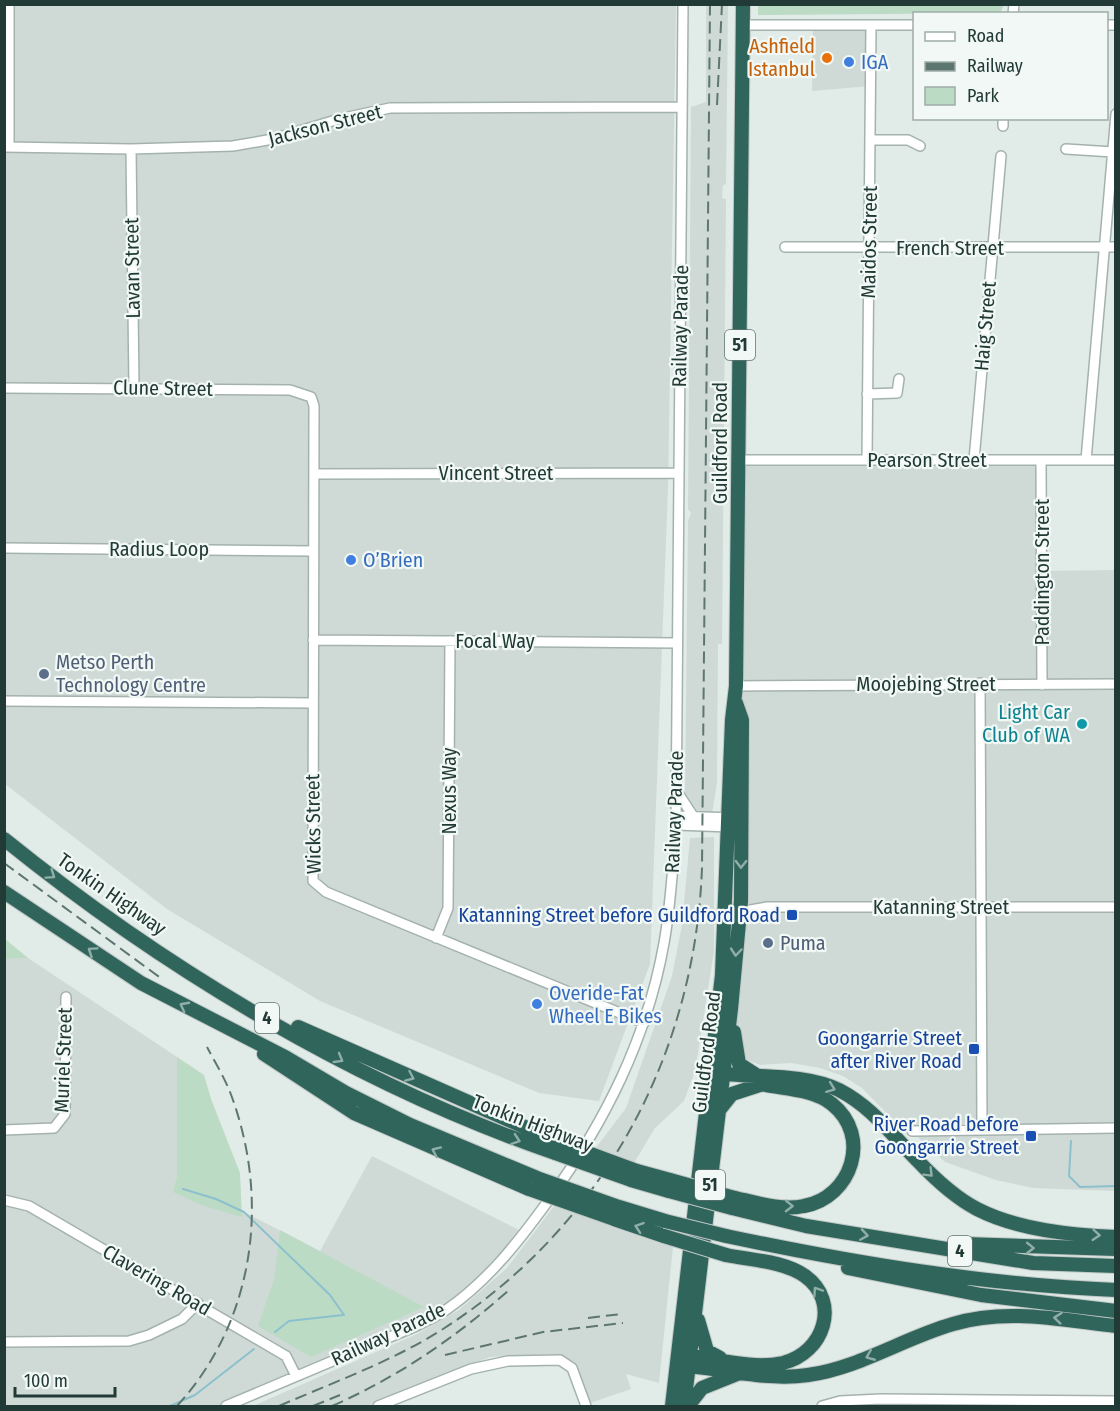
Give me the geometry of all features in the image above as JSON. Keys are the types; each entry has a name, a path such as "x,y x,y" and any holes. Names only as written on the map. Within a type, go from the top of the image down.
{"highway":[{"name":"Guildford Road","path":"672,1407 696,1315 719,1110 717,1077 731,1009 735,822 741,720 736,701 736,686 743,4"},
{"name":"Tonkin Highway","path":"4,839 108,916 222,992 351,1066 495,1133 558,1148 634,1176 732,1202 806,1226 1033,1263 1116,1266"},
{"name":"4","path":"4,892 141,983 285,1057 346,1093 533,1183 617,1213 665,1221 774,1246"},
{"name":"Guildford Road","path":"686,1407 683,1360 717,1077 733,906"},
{"path":"731,1009 740,1064 761,1080 806,1092 833,1104 852,1131 852,1164 840,1185 831,1195 803,1206 782,1207 732,1202"},
{"path":"717,1077 820,1084 859,1102 879,1118 936,1180 978,1210 1033,1227 1116,1237"},
{"path":"719,1110 725,1099 732,1094 761,1080"},
{"path":"617,1213 664,1236 726,1255 782,1266 803,1274 818,1289 826,1314 818,1339 798,1358 781,1364 683,1360"},
{"path":"888,1239 1026,1248 1116,1249"},
{"path":"774,1246 951,1276 1053,1288 1116,1290"},
{"path":"774,1246 804,1260 981,1295 1116,1311"},
{"path":"696,1315 707,1351 725,1360"},
{"path":"683,1360 745,1372 788,1377 835,1370 938,1329 988,1317 1054,1318 1116,1326"},
{"path":"686,1407 709,1383 745,1372"}],"street":[{"path":"7,147 9,4"},
{"name":"Railway Parade","path":"226,1407 446,1310 510,1252 590,1142 633,1053 644,1023 664,945 676,821 683,4"},
{"path":"743,25 913,25"},
{"name":"Maidos Street","path":"867,460 871,25"},
{"name":"Jackson Street","path":"7,147 233,146 273,139 339,119 390,108 682,107"},
{"path":"1086,460 1116,114"},
{"path":"870,140 908,140 920,146"},
{"name":"Lavan Street","path":"131,148 134,387"},
{"path":"1066,149 1113,152"},
{"name":"Haig Street","path":"974,460 1001,156"},
{"name":"French Street","path":"785,247 1116,247"},
{"path":"867,394 897,393 898,380"},
{"name":"Clune Street","path":"4,388 134,387 290,390 308,395 314,406"},
{"name":"Wicks Street","path":"314,406 313,881 326,892 644,1023"},
{"name":"Pearson Street","path":"739,460 1116,460"},
{"name":"Paddington Street","path":"1041,460 1042,685"},
{"name":"Vincent Street","path":"314,474 678,473"},
{"name":"Radius Loop","path":"4,548 313,551"},
{"name":"Focal Way","path":"313,640 677,643"},
{"name":"Nexus Way","path":"436,938 448,908 450,641"},
{"path":"980,683 982,1129"},
{"name":"Moojebing Street","path":"736,686 1116,684"},
{"path":"4,701 312,703"},
{"path":"677,791 684,807 695,819"},
{"path":"676,821 695,819 735,822"},
{"path":"676,821 735,822"},
{"name":"Katanning Street","path":"733,906 1116,907"},
{"name":"Muriel Street","path":"4,1130 46,1130 61,1122 65,1107 66,997"},
{"path":"912,1131 1116,1128"},
{"name":"Clavering Road","path":"4,1200 29,1206 286,1356 296,1376"},
{"path":"4,1342 129,1341 149,1335 182,1319 198,1303"},
{"path":"378,1407 471,1369 508,1360 560,1360 572,1368 586,1407"},
{"path":"822,1407 840,1401 881,1399 1116,1401"}],"shaded area":[{"path":"5,5 676,5 668,488 650,964 599,1101 539,1093 320,1001 167,909 5,784"},
{"path":"706,5 728,5 726,184 723,185 722,198 726,199 722,644 718,644 717,783 712,814 697,814 685,798 688,521 691,513 688,509 691,107 706,102"},
{"path":"813,25 871,25 870,86 812,91"},
{"path":"739,460 1041,460 1042,571 1115,570 1115,1191 1033,1188 996,1180 945,1162 912,1132 905,1132 862,1088 843,1076 820,1068 791,1063 760,1065 745,1059 731,1009 741,901"},
{"path":"714,837 714,951 695,1071 684,1101 655,1128 634,1163 595,1149 626,1108 672,976 682,925 690,838"},
{"path":"28,958 177,1057 177,1178 320,1251 372,1156 525,1233 449,1308 224,1406 5,1406 4,959"},
{"path":"561,1197 674,1237 659,1383 626,1374 631,1389 590,1403 574,1362 553,1354 490,1357 367,1406 253,1406 417,1334 459,1310 507,1268"}],"green space":[{"path":"758,4 1004,4 1000,12 758,15"},
{"path":"5,939 28,958 5,959"},
{"path":"177,1057 204,1075 240,1173 242,1217 204,1206 173,1192 177,1177"},
{"path":"280,1230 424,1307 311,1357 258,1326 274,1280"}],"waterway":[{"path":"1071,1141 1069,1176 1080,1187 1116,1186"},
{"path":"183,1189 216,1199 244,1212 330,1295 344,1315"},
{"path":"275,1332 289,1321 343,1315"},
{"path":"170,1406 195,1395 254,1349"}],"railway":[{"path":"279,1406 342,1380 424,1341 499,1288 550,1240 593,1188 630,1131 659,1070 681,1005 695,938 702,868 710,4"},
{"path":"717,105 722,4"},
{"path":"4,863 162,979"},
{"path":"177,1406 203,1372 224,1336 239,1298 248,1257 252,1216 250,1174 243,1133 230,1092 207,1047"},
{"path":"332,1406 380,1382 425,1355 509,1290"},
{"path":"588,1318 621,1314"},
{"path":"445,1355 543,1332 623,1323"},
{"path":"313,1406 340,1395"}],"place":[{"name":"Ashfield Istanbul","path":"827,58"},
{"name":"IGA","path":"849,62"},
{"name":"O’Brien","path":"351,560"},
{"name":"Metso Perth Technology Centre","path":"44,674"},
{"name":"Light Car Club of WA","path":"1082,724"},
{"name":"Katanning Street before Guildford Road","path":"792,915"},
{"name":"Puma","path":"768,943"},
{"name":"Overide-Fat Wheel E Bikes","path":"537,1004"},
{"name":"Goongarrie Street after River Road","path":"974,1049"},
{"name":"River Road before Goongarrie Street","path":"1031,1136"}]}
